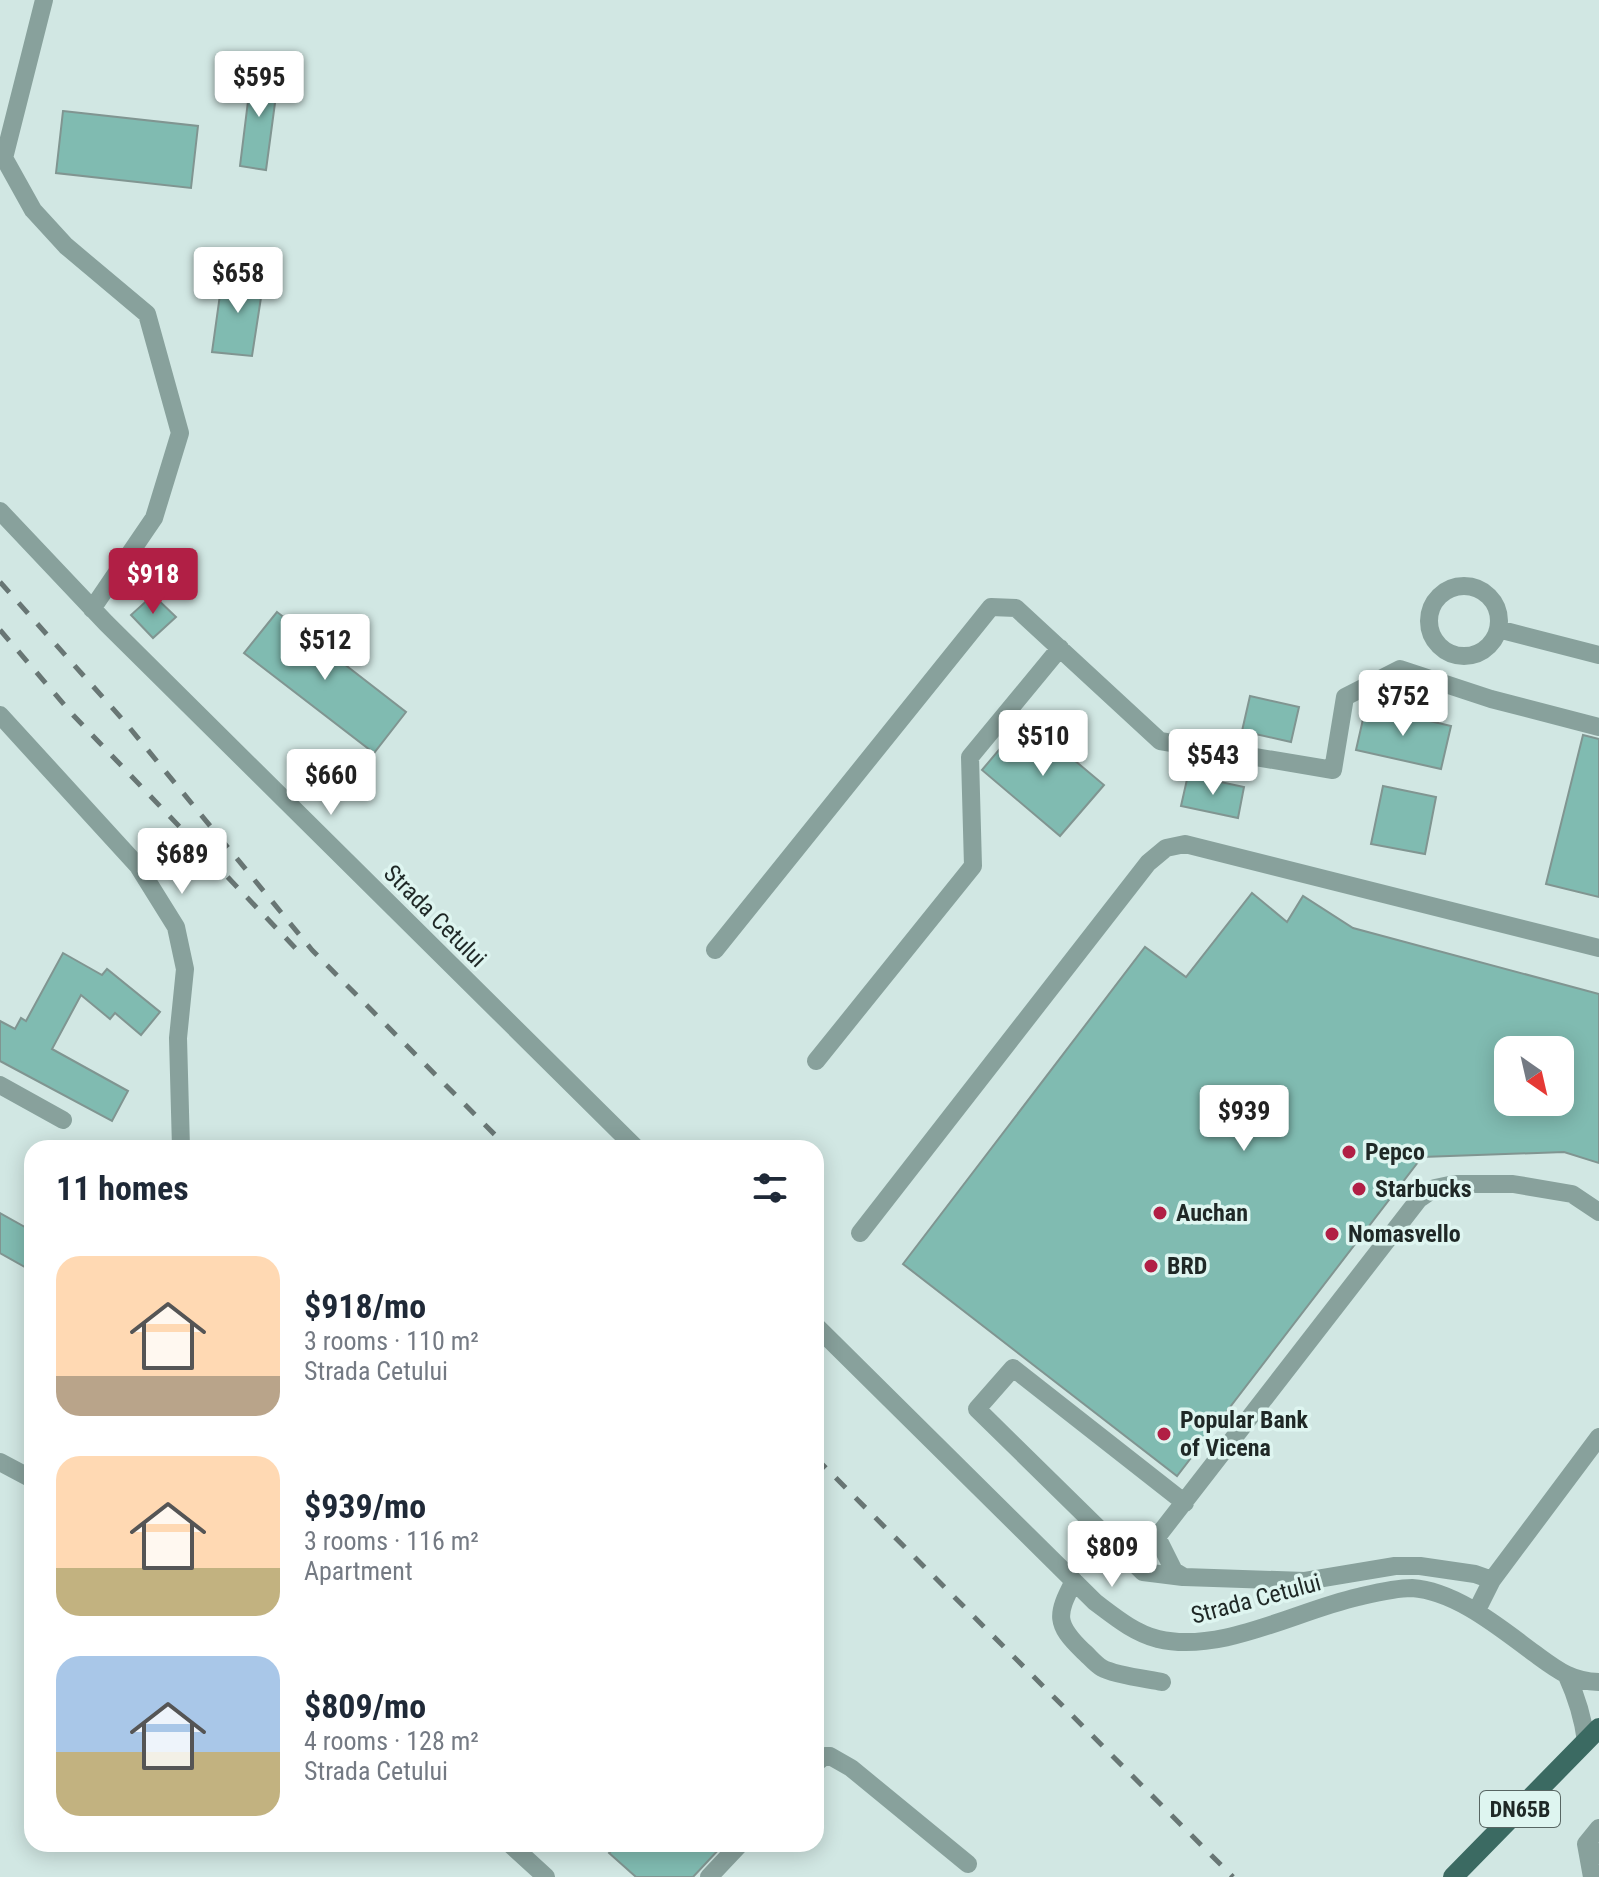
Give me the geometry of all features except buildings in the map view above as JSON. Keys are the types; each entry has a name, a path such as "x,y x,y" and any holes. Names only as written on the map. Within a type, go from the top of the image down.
{"main road":[{"name":"DN65B","path":"1453,1877 1593,1735"}],"street":[{"path":"44,0 2,164 33,210 66,246 147,314 180,433 154,518 92,609"},
{"name":"Strada Cetului","path":"0,511 92,609 628,1140"},
{"path":"1475,587 1486,593 1494,603 1498,629 1483,650 1471,655 1459,655 1437,643 1430,632 1429,619 1439,596 1450,589 1475,587"},
{"path":"715,950 991,607 1016,608 1160,741 1333,770 1345,697 1400,669 1491,699 1599,727"},
{"path":"1498,629 1599,655"},
{"path":"816,1061 973,866 970,757 1060,648"},
{"path":"1427,678 1447,651"},
{"path":"0,715 138,866 176,927 185,969 178,1038 181,1140"},
{"path":"860,1233 1148,863 1166,848 1185,844 1599,948"},
{"path":"0,1107 5,1088 63,1120"},
{"path":"1132,1562 1185,1503 1419,1199 1435,1188 1454,1184 1513,1184 1572,1194 1599,1212"},
{"name":"Strada Cetului","path":"824,1334 1095,1602 1128,1627 1157,1639 1191,1643 1221,1639 1338,1602 1384,1591 1409,1588 1435,1591 1476,1612 1567,1676 1599,1682"},
{"path":"1185,1503 1013,1368 977,1409 1143,1572 1184,1577 1305,1581 1395,1566 1420,1566 1475,1574 1492,1580"},
{"path":"1476,1612 1492,1580 1599,1437"},
{"path":"0,1462 24,1475"},
{"path":"1157,1537 1174,1571 1184,1577"},
{"path":"1420,1566 1435,1591"},
{"path":"1074,1581 1060,1614 1072,1640 1101,1668 1162,1682"},
{"path":"1567,1676 1593,1735"},
{"path":"824,1757 830,1756 851,1768 968,1864"},
{"path":"1592,1877 1593,1849 1599,1828"},
{"path":"519,1852 546,1877"},
{"path":"709,1877 732,1852"}],"railway":[{"path":"0,582 124,721 312,950 500,1140"},
{"path":"0,630 74,716 302,955"},
{"path":"824,1466 1233,1877"}],"place":[{"name":"Pepco","path":"1349,1152"},
{"name":"Starbucks","path":"1359,1189"},
{"name":"Auchan","path":"1160,1213"},
{"name":"Nomasvello","path":"1332,1234"},
{"name":"BRD","path":"1151,1266"},
{"name":"Popular Bank of Vicena","path":"1164,1434"}]}
